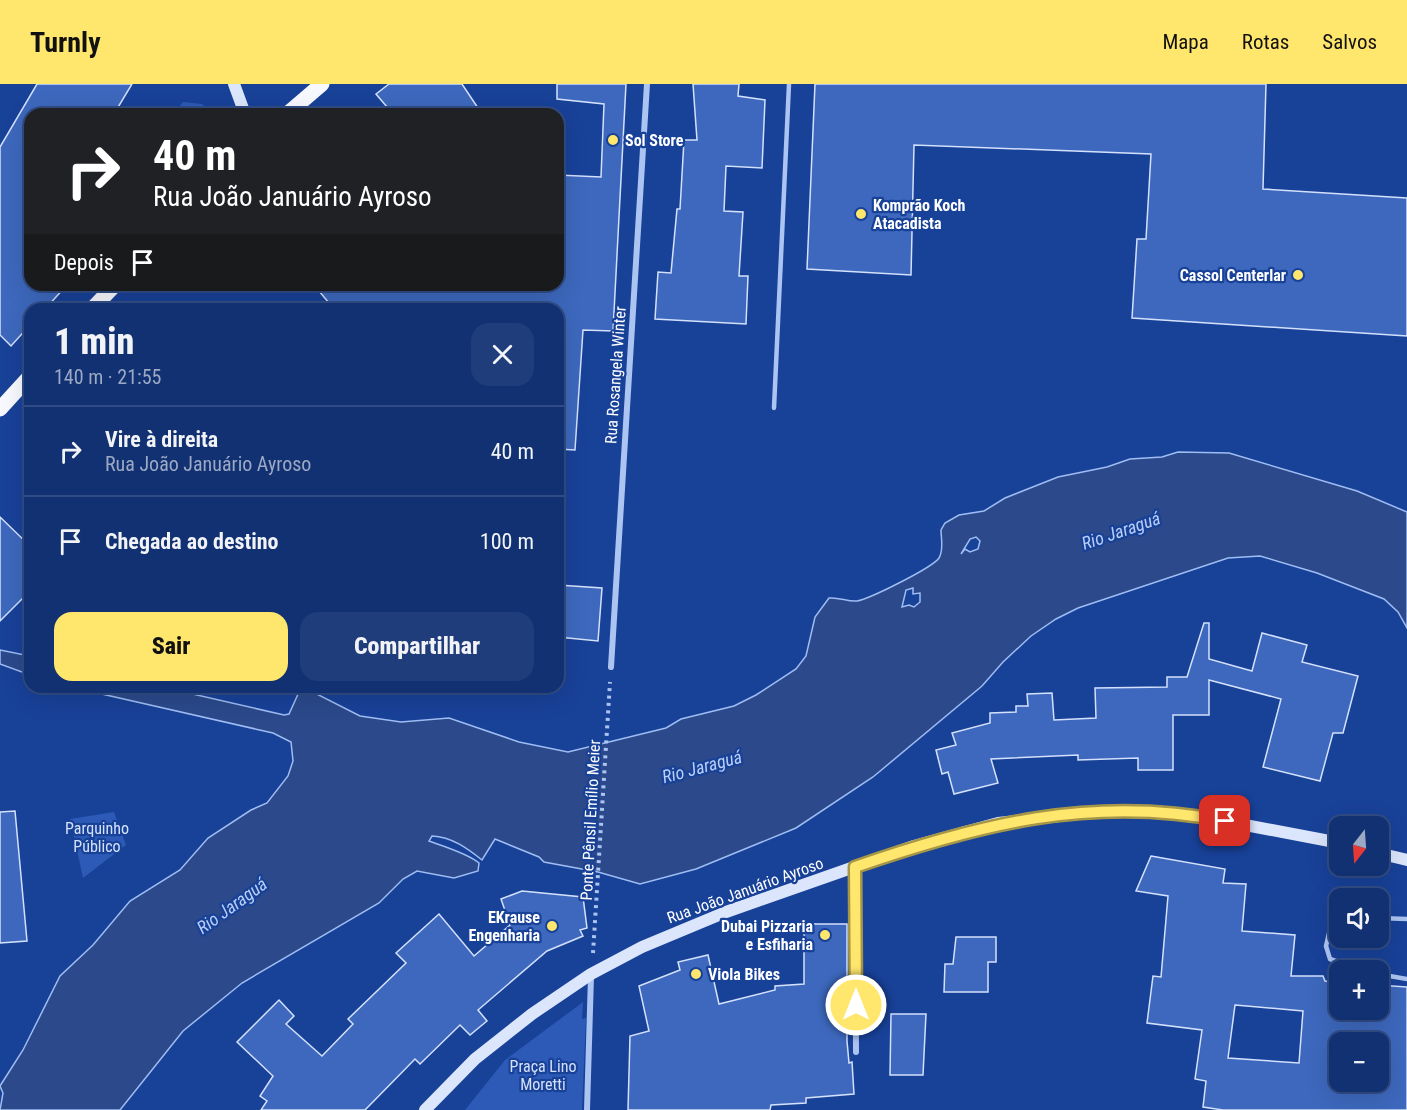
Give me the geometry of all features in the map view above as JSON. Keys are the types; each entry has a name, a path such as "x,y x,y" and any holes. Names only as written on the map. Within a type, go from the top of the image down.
{"main road":[{"path":"234,84 243,108"},
{"path":"294,108 322,84"},
{"path":"98,303 110,291"},
{"path":"0,409 24,383"},
{"name":"Rua João Januário Ayroso","path":"425,1110 475,1059 532,1014 591,974 642,947 705,921 914,846 998,823 1103,811 1154,811 1203,817 1329,841"},
{"path":"1389,856 1407,860"}],"street":[{"name":"Rua Rosangela Winter","path":"611,667 647,84"},
{"path":"855,867 856,1052"},
{"path":"587,1110 591,974"}],"lane":[{"path":"774,408 789,84"},
{"path":"1389,918 1407,919"},
{"path":"1329,933 1326,946 1330,959 1333,960"},
{"path":"1389,976 1407,979"}],"path":[{"name":"Ponte Pênsil Emílio Meier","path":"591,974 611,667"}],"green space":[{"path":"183,102 202,104 206,108 178,108"},
{"name":"Parquinho Público","path":"114,812 126,845 83,878 70,819"},
{"name":"Praça Lino Moretti","path":"583,1002 582,1019 586,1018 582,1110 465,1110 505,1060"}],"water":[{"name":"Rio Jaraguá","path":"1178,452 1229,453 1357,491 1407,512 1407,628 1398,612 1384,599 1317,573 1260,556 1228,558 1078,608 1056,619 1031,636 982,686 873,777 796,828 696,869 640,884 598,872 544,862 539,857 495,839 482,860 453,841 432,836 429,841 462,853 479,863 478,871 454,878 417,871 403,879 379,903 242,983 183,1031 120,1110 0,1110 3,1093 0,1086 23,1050 60,976 93,945 130,901 180,870 208,838 251,810 267,803 288,776 293,761 291,742 273,733 97,693 188,693 284,715 289,714 299,693 315,693 360,716 401,722 449,718 519,742 568,752 666,728 681,719 734,706 756,695 796,669 806,656 815,617 829,598 854,601 864,599 925,569 941,555 941,530 945,523 959,515 984,511 1005,498 1058,477 1107,467 1130,459 1162,457","holes":["976,537 980,541 978,549 970,552 965,549 961,554 970,539","913,588 913,594 920,593 920,602 914,607 909,605 902,607 906,590"]},
{"path":"0,650 24,655 24,673 0,664"}],"building":[{"path":"37,84 132,84 118,108 24,108 24,291 62,291 50,303 24,303 24,332 11,346 0,335 0,147"},
{"path":"389,84 462,84 478,108 388,108 376,94"},
{"path":"557,84 626,84 613,331 583,330 575,450 564,449 564,303 329,303 319,291 564,291 564,175 601,177 604,104 557,99"},
{"path":"693,84 739,84 738,96 765,100 762,168 726,166 724,211 743,212 739,276 748,276 746,324 655,319 658,272 671,273 677,209 680,209 684,140 697,140"},
{"path":"815,84 1266,84 1263,189 1407,198 1407,336 1132,318 1137,239 1146,239 1151,154 914,145 911,275 807,269"},
{"path":"0,517 24,540 24,597 0,621"},
{"path":"564,585 602,588 598,641 564,638"},
{"path":"1204,623 1209,623 1209,659 1252,671 1262,633 1307,645 1302,662 1358,676 1343,733 1333,733 1320,781 1263,767 1281,699 1209,680 1209,715 1173,715 1173,770 1138,770 1138,758 1078,760 1078,755 991,759 998,783 954,794 948,772 942,774 936,750 956,745 952,733 990,723 990,713 1016,712 1016,706 1028,706 1027,694 1052,693 1054,720 1096,718 1095,688 1167,687 1167,677 1187,677"},
{"path":"15,811 27,941 0,943 0,812"},
{"path":"1151,856 1225,869 1223,883 1246,884 1242,931 1295,935 1291,976 1323,976 1325,981 1329,981 1329,1020 1389,1020 1389,986 1407,987 1407,1110 1223,1110 1203,1107 1206,1081 1195,1079 1202,1030 1147,1023 1153,976 1161,977 1168,896 1136,891","holes":["1235,1005 1303,1011 1299,1063 1228,1058"]},
{"path":"522,891 583,897 587,928 580,930 583,936 547,951 478,1010 487,1021 470,1035 460,1025 420,1064 415,1059 365,1110 261,1110 267,1101 260,1096 273,1076 237,1042 279,1000 294,1016 286,1024 322,1056 353,1024 348,1019 406,963 396,953 439,914 474,956 510,925 501,899"},
{"path":"804,924 847,924 847,1041 849,1063 852,1062 854,1094 806,1098 806,1103 771,1105 770,1110 628,1110 630,1036 649,1031 639,986 680,970 678,962 708,955 719,1004 775,990 775,986 804,984"},
{"path":"956,937 996,937 996,962 988,962 988,992 944,992 945,964 953,964"},
{"path":"891,1014 926,1014 923,1075 890,1075"}],"place":[{"name":"Sol Store","path":"613,140"},
{"name":"Komprão Koch Atacadista","path":"861,214"},
{"name":"Cassol Centerlar","path":"1298,275"},
{"name":"EKrause Engenharia","path":"552,926"},
{"name":"Dubai Pizzaria e Esfiharia","path":"825,935"},
{"name":"Viola Bikes","path":"696,974"}],"route":[{"path":"856,1005 855,867 914,846 998,823 1053,816 1103,811 1154,811 1225,821"}]}
